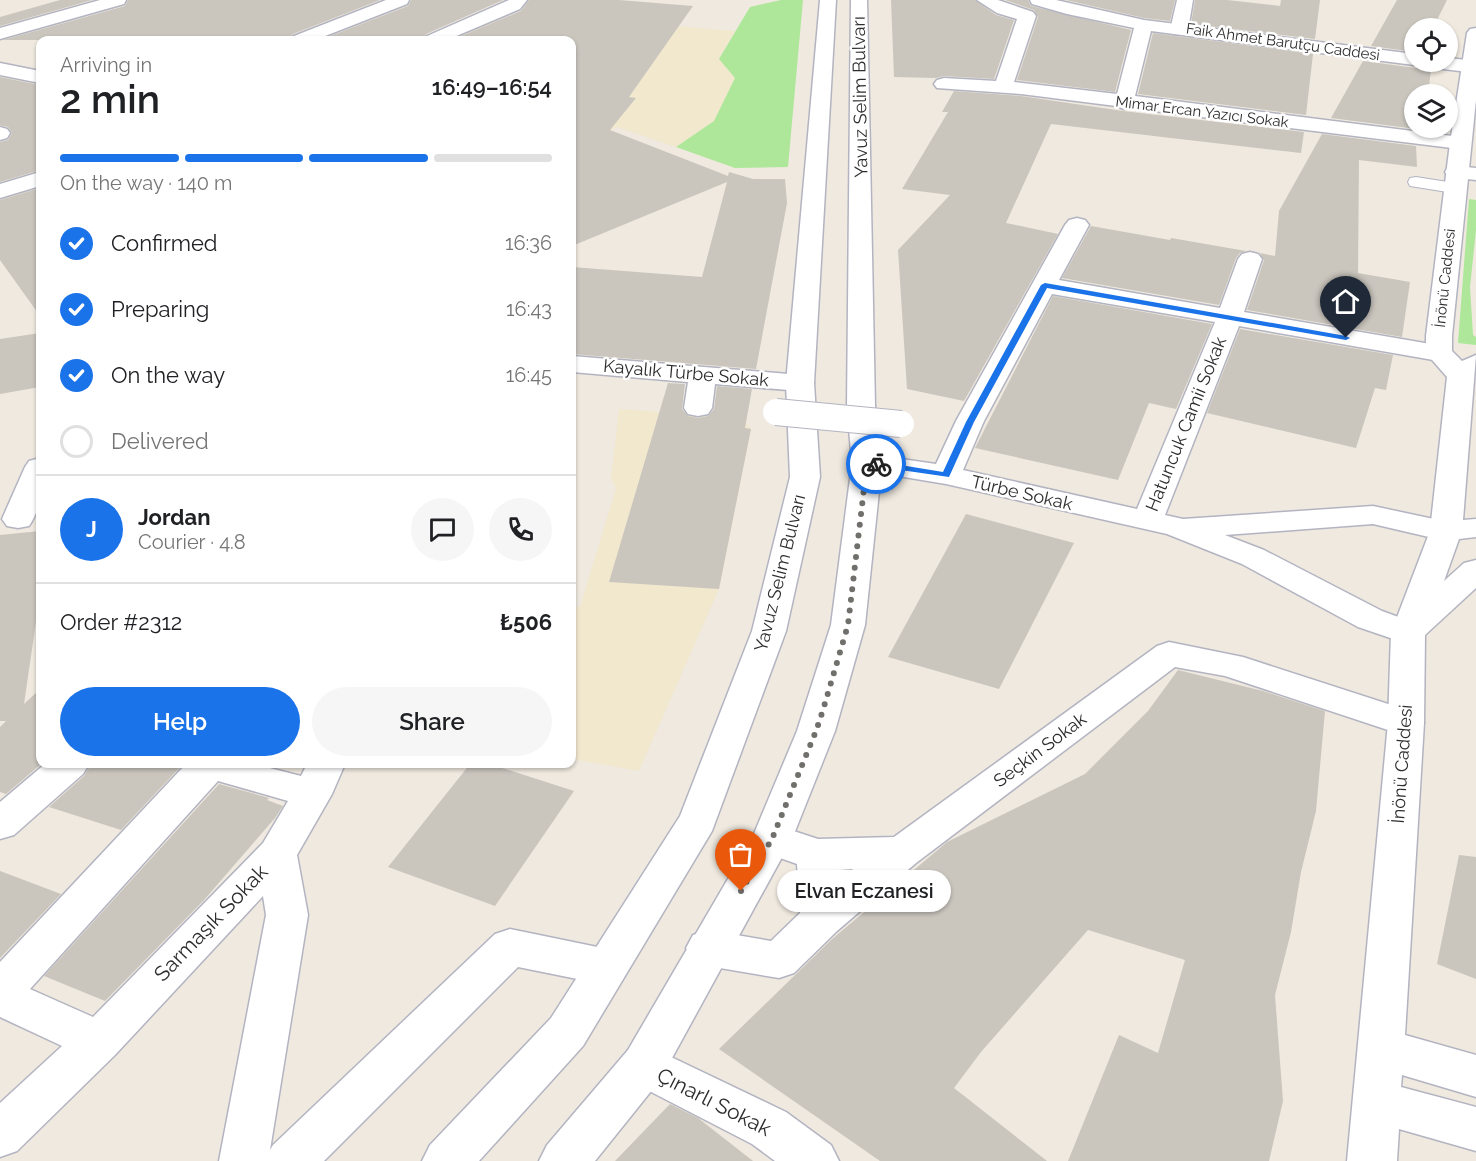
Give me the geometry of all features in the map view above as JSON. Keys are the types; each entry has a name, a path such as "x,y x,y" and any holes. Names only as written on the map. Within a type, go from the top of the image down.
{"street":[{"path":"0,34 118,0"},
{"path":"310,36 400,0"},
{"path":"442,36 514,5 519,0"},
{"name":"Yavuz Selim Bulvarı","path":"447,1161 567,1032 698,820 769,631 805,477 800,382 828,0"},
{"name":"Yavuz Selim Bulvarı","path":"564,1161 644,1065 708,948 772,839 816,731 848,625 866,447 861,406 859,0"},
{"path":"985,0 1003,9 1027,16 1003,87"},
{"path":"1038,0 1067,9 1179,30"},
{"name":"Faik Ahmet Barutçu Caddesi","path":"1185,0 1179,30 1404,58"},
{"path":"1124,102 1144,25"},
{"name":"İnönü Caddesi","path":"1372,1161 1406,723 1407,633 1461,530 1459,364 1442,288 1462,178 1460,143 1476,33"},
{"path":"1458,64 1473,66"},
{"path":"0,69 36,77"},
{"name":"Mimar Ercan Yazıcı Sokak","path":"944,84 1003,87 1460,143"},
{"path":"946,476 970,422 1077,225"},
{"name":"Hatuncuk Camii Sokak","path":"1162,525 1250,259"},
{"path":"1045,285 1229,318 1459,364"},
{"name":"Kayalık Türbe Sokak","path":"576,364 800,382"},
{"path":"698,408 703,375"},
{"path":"777,412 899,429 866,447"},
{"name":"Türbe Sokak","path":"866,447 946,476 1162,525 1253,556 1370,620 1407,633"},
{"path":"19,520 36,477"},
{"name":"Türbe Sokak","path":"1162,525 1272,524 1373,515 1461,530"},
{"path":"1407,633 1476,570"},
{"name":"Seçkin Sokak","path":"708,948 779,960 822,919 902,852 1169,654 1230,665 1406,723"},
{"path":"0,825 65,768"},
{"path":"99,1041 0,994 204,768"},
{"path":"238,768 319,779 278,854"},
{"path":"772,839 817,855 902,852"},
{"name":"Sarmaşık Sokak","path":"0,1135 99,1041 278,854"},
{"name":"Sarmaşık Sokak","path":"244,1161 287,915 278,854"},
{"path":"817,855 822,919"},
{"path":"290,1161 510,946 607,968"},
{"path":"1382,1049 1476,1076"},
{"name":"Çınarlı Sokak","path":"644,1065 769,1128 814,1161"},
{"path":"1378,1102 1476,1129"}],"lane":[{"path":"1416,182 1462,178"}],"shaded area":[{"path":"549,16 735,31 719,58 735,78 714,121 676,147 617,127 576,145 576,36 434,36 494,20"},
{"path":"619,409 742,418 751,429 719,589 639,771 576,760 576,606 580,607 616,488 611,479"}],"green space":[{"path":"781,0 803,0 788,167 735,168 676,147 714,121 735,78 719,59 750,7"},
{"path":"1469,199 1476,200 1476,230 1470,287 1473,335 1476,337 1476,345 1458,343"}],"building":[{"path":"60,0 92,0 0,26 0,17"},
{"path":"128,0 380,0 292,36 36,36 36,40 3,40 125,6"},
{"path":"411,0 503,0 425,36 330,36 408,6"},
{"path":"529,0 619,0 693,6 629,97 636,98 610,130 728,176 729,172 753,179 785,179 787,203 756,369 576,354 576,267 702,277 727,182 576,244 576,36 462,36 521,11"},
{"path":"891,0 975,0 996,15 1014,20 994,79 944,76 936,78 894,77"},
{"path":"1005,0 1028,0 1031,6 1131,30 1115,92 1017,80 1038,17 1034,10"},
{"path":"1066,0 1175,0 1170,21 1144,18"},
{"path":"1195,0 1227,0 1280,6 1281,0 1320,0 1315,39 1191,24"},
{"path":"1397,0 1447,0 1438,18 1404,18 1404,51 1371,46"},
{"path":"1153,33 1313,54 1306,115 1138,94"},
{"path":"1363,61 1404,66 1404,72 1431,72 1429,84 1404,84 1404,127 1331,118"},
{"path":"0,77 36,84 36,171 0,182 0,142 8,140 12,133 8,127 0,125"},
{"path":"954,91 1021,96 1123,111 1304,132 1301,153 1051,124 1006,223 1058,234 964,401 907,389 898,250 950,195 902,189 948,112 942,112"},
{"path":"1322,134 1416,146 1417,167 1359,160 1358,273 1410,282 1402,337 1247,310 1264,260 1260,253 1275,256 1279,211"},
{"path":"36,189 36,310 0,260 0,200"},
{"path":"1091,226 1246,251 1240,253 1236,258 1219,305 1062,278"},
{"path":"1053,296 1212,324 1176,409 1149,403 1118,480 975,448"},
{"path":"1240,329 1393,355 1386,390 1375,388 1356,448 1207,413"},
{"path":"36,334 36,388 0,394 0,339"},
{"path":"668,383 685,384 682,409 688,416 698,418 708,416 714,409 717,386 752,389 745,428 751,429 719,589 609,582"},
{"path":"966,514 1074,543 999,689 888,657"},
{"path":"36,531 36,622 24,704 36,693 36,768 6,794 0,792 0,727 6,721 0,721 0,535"},
{"path":"1178,670 1263,691 1325,711 1316,811 1301,872 1291,932 1275,995 1283,1101 1269,1161 1068,1161 1119,1035 1158,1053 1185,960 1088,930 981,1052 954,1088 1047,1161 880,1161 719,1049 831,940 947,842 1085,774 1148,711"},
{"path":"89,768 179,768 121,830 49,807 84,776"},
{"path":"467,768 502,768 574,791 495,906 388,867"},
{"path":"219,784 269,798 267,800 283,806 204,900 105,1001 44,976"},
{"path":"1459,855 1476,857 1476,979 1437,964"},
{"path":"0,871 61,894 0,958"},
{"path":"670,1104 698,1118 753,1161 615,1161"}],"way so far":[{"path":"741,891 772,839 816,731 848,625 867,463 876,464"}],"place":[{"name":"Elvan Eczanesi","path":"741,891"}],"route":[{"path":"876,464 946,476 970,422 1045,285 1346,338"}]}
